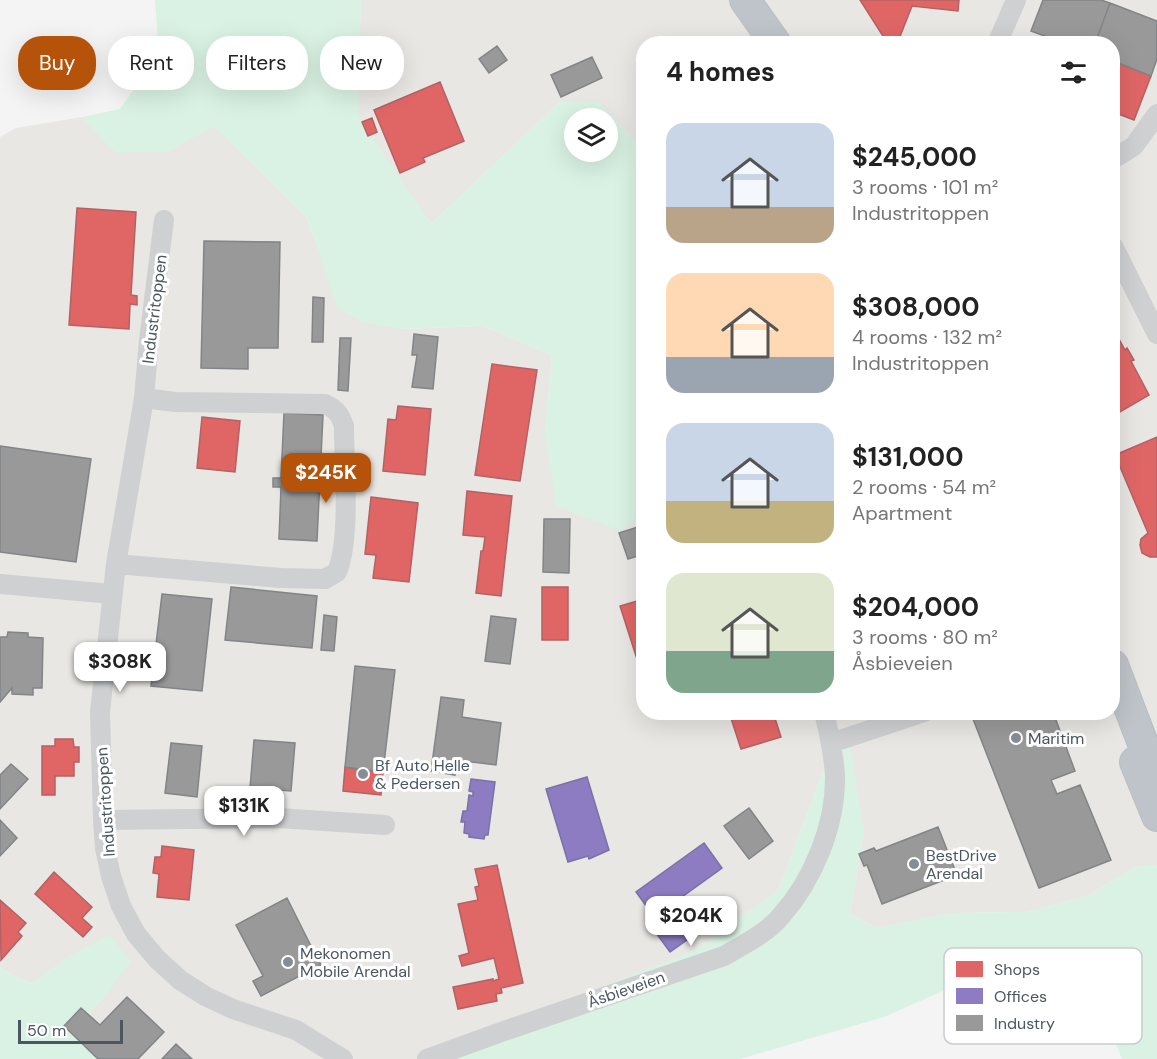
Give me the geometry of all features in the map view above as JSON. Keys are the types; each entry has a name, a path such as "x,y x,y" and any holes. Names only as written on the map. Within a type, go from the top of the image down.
{"highway":[{"path":"745,0 770,36"},
{"path":"762,0 787,36"},
{"path":"1120,683 1157,780"},
{"path":"1119,720 1157,816"}],"street":[{"path":"1000,36 1006,0"},
{"path":"1000,36 1016,0"},
{"path":"1120,155 1134,146 1157,114"},
{"name":"Industritoppen","path":"164,220 144,398 112,594 100,712 105,848 121,906 136,934 157,959 180,980 205,996 233,1009 296,1030 343,1059"},
{"path":"1120,260 1157,334"},
{"path":"116,564 281,578 325,579 337,572 342,553 345,506 344,426 334,409 325,404 175,402 144,398"},
{"path":"0,584 112,594"},
{"name":"Åsbieveien","path":"427,1059 724,956 756,938 781,917 800,892 814,865 831,810 835,777 826,720"},
{"path":"831,743 900,720"},
{"path":"103,820 278,818 385,825"}],"shaded area":[{"path":"361,0 1157,0 1157,865 1135,867 1088,896 1027,912 954,913 876,928 850,913 864,832 831,751 778,890 696,950 430,1059 96,1059 77,1027 109,991 72,955 31,984 0,968 0,137 16,128 82,117 116,152 168,151 214,126 306,217 318,248 401,329 483,326 552,355 545,434 621,530 636,518 636,720 1120,720 1120,36 636,36 636,143 618,123 618,108 604,108 599,103 560,102 431,224 357,116 358,90 404,90 404,36 360,36"}],"green space":[{"path":"155,0 361,0 360,36 320,36 320,90 359,90 358,116 431,224 560,102 599,102 604,108 564,108 564,162 618,162 618,123 636,142 636,518 621,531 556,506 545,434 552,355 483,326 401,329 364,323 337,308 306,217 214,127 168,151 116,153 82,117 120,109 133,90 194,90 194,36 158,36"},
{"path":"850,746 864,832 850,913 876,928 954,913 1027,912 1088,896 1135,867 1157,865 1157,1059 1122,1059 1116,1044 1142,1044 1142,948 944,948 944,990 884,1017 740,1059 430,1059 583,994 696,950 778,890 831,751"},
{"path":"109,935 131,961 109,991 77,1027 96,1059 0,1059 0,968 31,984 72,955"}],"building: Shops":[{"path":"860,0 959,0 958,11 912,6 900,36 883,36"},
{"path":"1120,64 1151,76 1134,120 1120,115"},
{"path":"440,82 464,141 423,158 425,162 400,173 374,110"},
{"path":"372,118 377,132 368,136 362,122"},
{"path":"77,208 136,212 131,295 137,296 137,305 130,304 129,329 69,325"},
{"path":"1120,341 1134,360 1131,361 1149,395 1120,412"},
{"path":"492,364 537,370 520,481 475,475"},
{"path":"398,406 431,409 425,475 383,471 388,419 396,420"},
{"path":"202,417 240,421 235,472 197,468"},
{"path":"1157,437 1157,557 1150,557 1142,553 1141,539 1148,533 1120,467 1120,453"},
{"path":"467,491 512,496 501,596 476,593 485,537 463,535"},
{"path":"371,497 418,503 409,582 373,578 376,555 365,554"},
{"path":"542,587 568,587 568,640 542,640"},
{"path":"636,601 636,656 620,606"},
{"path":"732,720 776,720 781,737 741,749"},
{"path":"55,739 73,739 74,747 79,747 79,762 74,762 74,776 55,776 55,795 42,795 42,746 55,746"},
{"path":"345,767 383,772 381,795 343,791"},
{"path":"162,846 194,850 189,900 157,897 159,874 153,873 155,857 161,857"},
{"path":"497,865 523,983 501,988 502,993 496,994 497,1001 458,1009 453,987 499,979 494,958 462,966 459,956 469,953 458,904 478,900 475,887 479,886 475,869"},
{"path":"54,872 92,907 82,918 92,927 83,937 35,894"},
{"path":"0,900 26,923 18,932 22,936 1,960"}],"building: Offices":[{"path":"587,777 609,850 589,859 588,856 568,862 546,789"},
{"path":"471,779 495,782 488,835 485,835 484,839 469,837 469,834 464,833 465,822 461,822 463,811 467,811 469,795 473,796 473,792 469,791"},
{"path":"704,843 722,868 682,897 690,908 693,906 708,925 670,952 656,933 671,922 663,911 654,917 636,892"}],"building: Industry":[{"path":"1043,0 1101,0 1110,3 1098,36 1044,36 1031,31"},
{"path":"1110,3 1157,21 1157,59 1151,76 1120,64 1120,36 1098,36"},
{"path":"497,46 507,60 489,73 479,59"},
{"path":"592,57 602,78 561,97 551,75"},
{"path":"204,241 280,242 278,348 248,348 248,369 201,368"},
{"path":"313,297 324,298 323,342 312,342"},
{"path":"414,334 438,337 433,389 412,387 417,355 412,355"},
{"path":"340,338 351,338 348,391 338,390"},
{"path":"284,413 323,415 317,541 279,539 281,487 273,487 273,478 281,478"},
{"path":"0,446 91,459 76,562 0,552"},
{"path":"544,519 570,519 569,573 543,572"},
{"path":"636,528 636,556 628,559 619,533"},
{"path":"231,587 317,596 312,648 225,640"},
{"path":"162,594 212,599 202,691 151,686"},
{"path":"324,615 337,617 334,651 321,650"},
{"path":"491,616 516,619 510,664 485,661"},
{"path":"8,632 28,633 28,637 43,638 42,688 33,688 33,695 12,694 12,688 0,702 0,637 7,637"},
{"path":"355,666 395,670 383,772 345,767"},
{"path":"441,697 464,700 462,717 501,723 496,765 456,760 455,775 431,771"},
{"path":"973,720 1056,720 1075,771 1051,780 1057,794 1080,785 1111,860 1039,888"},
{"path":"254,740 295,743 291,791 250,788"},
{"path":"171,743 202,746 197,797 165,793"},
{"path":"11,764 28,779 0,809 0,775"},
{"path":"749,808 773,841 749,859 724,826"},
{"path":"0,820 17,838 0,856"},
{"path":"938,827 957,875 882,904 867,865 864,866 859,854 874,848 876,851"},
{"path":"287,898 315,954 320,951 323,956 318,959 321,965 261,996 253,981 263,976 236,925"},
{"path":"127,997 164,1032 138,1059 98,1059 64,1026 81,1008 100,1025"},
{"path":"176,1044 192,1059 162,1059"}],"place":[{"name":"Maritim","path":"1016,738"},
{"name":"Bf Auto Helle & Pedersen","path":"363,774"},
{"name":"BestDrive Arendal","path":"914,864"},
{"name":"Mekonomen Mobile Arendal","path":"288,962"}]}
